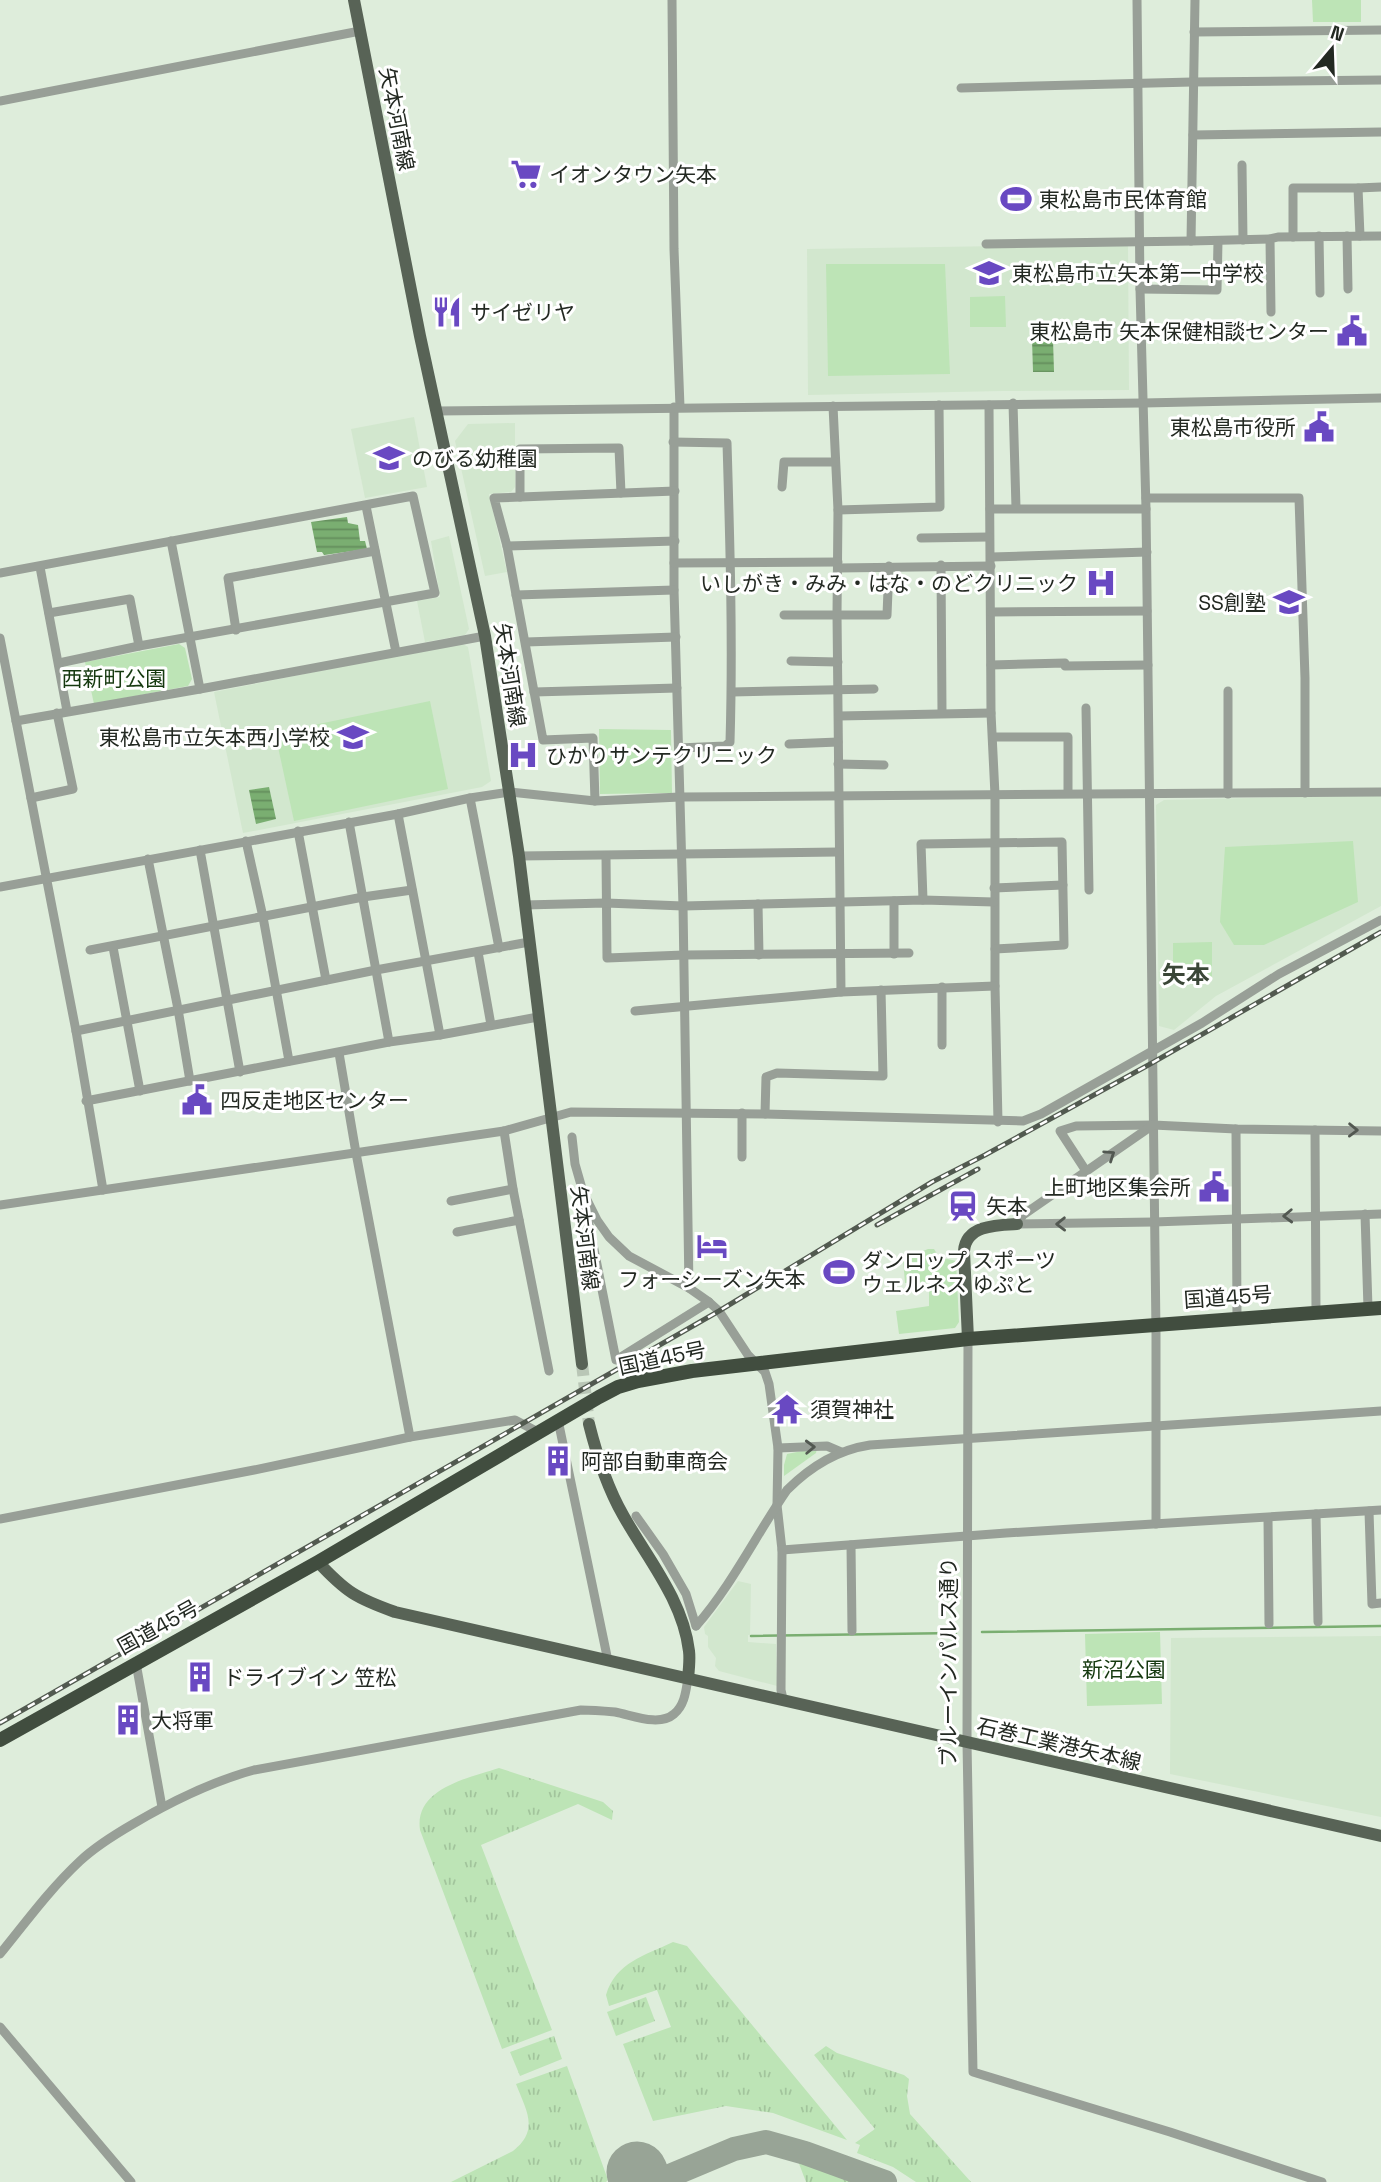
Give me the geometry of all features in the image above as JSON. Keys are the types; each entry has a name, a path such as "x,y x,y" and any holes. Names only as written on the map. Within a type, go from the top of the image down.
{"highway":[{"name":"国道45号","path":"0,1740 318,1562 618,1387 692,1371 968,1339 1374,1308"}],"main road":[{"name":"矢本河南線","path":"354,0 420,336 485,636 519,856 582,1364"},
{"name":"ブルーインパルス通り","path":"968,1339 964,1251 966,1241 982,1228 1017,1224"},
{"path":"318,1562 347,1591 363,1601 395,1612 688,1678 689,1651 676,1607 612,1493 589,1424"},
{"name":"石巻工業港矢本線","path":"688,1678 1381,1836"}],"street":[{"path":"672,0 677,407 673,442 674,590 684,906 689,1288"},
{"path":"1137,0 1140,289 1147,552 1156,1524"},
{"path":"1192,241 1195,0"},
{"path":"1194,32 1381,30"},
{"path":"0,101 360,32"},
{"path":"961,89 1381,80"},
{"path":"1193,135 1381,132"},
{"path":"1242,164 1243,240"},
{"path":"1293,237 1293,188 1381,187"},
{"path":"1358,188 1360,236"},
{"path":"1319,236 1320,293"},
{"path":"1347,236 1348,289"},
{"path":"986,244 1381,236"},
{"path":"1270,239 1271,312"},
{"path":"1140,289 1217,290 1218,241"},
{"path":"436,411 1381,398"},
{"path":"1013,403 1016,508"},
{"path":"838,510 940,507 939,405"},
{"path":"989,405 998,1122"},
{"path":"832,406 838,510 838,852 841,992"},
{"path":"673,442 727,443 730,564 730,742 725,746 679,748"},
{"path":"520,497 520,449 619,448 621,493"},
{"path":"782,487 783,462 835,462"},
{"path":"595,801 593,738 543,740 507,546 495,498 675,492"},
{"path":"0,573 413,496 435,593 59,663"},
{"path":"1146,498 1298,498 1305,678 1305,793"},
{"path":"366,506 396,652"},
{"path":"990,509 1146,509"},
{"path":"921,538 989,537"},
{"path":"171,541 200,689"},
{"path":"507,546 675,541"},
{"path":"236,630 228,578 375,551"},
{"path":"674,563 941,565 1147,552"},
{"path":"941,565 942,713"},
{"path":"784,615 887,615 889,566"},
{"path":"31,798 73,789 62,712 59,663 40,567"},
{"path":"516,596 674,590"},
{"path":"49,613 130,599 139,646"},
{"path":"991,611 1147,611"},
{"path":"16,721 485,636"},
{"path":"526,642 676,637"},
{"path":"0,638 76,1031 103,1190"},
{"path":"791,661 838,662"},
{"path":"991,664 1148,665"},
{"path":"534,692 677,688"},
{"path":"732,692 874,689"},
{"path":"1227,691 1228,794"},
{"path":"1086,708 1089,890"},
{"path":"839,716 991,713"},
{"path":"993,737 1068,737 1068,793"},
{"path":"789,744 838,742"},
{"path":"838,764 884,765"},
{"path":"0,887 398,814 470,797 510,792 595,801 680,797 1381,792"},
{"path":"470,797 499,948"},
{"path":"398,814 440,1035"},
{"path":"349,822 389,1042"},
{"path":"298,831 326,981"},
{"path":"246,841 263,917 289,1061"},
{"path":"923,900 921,844 1062,842 1064,945 995,949"},
{"path":"200,850 240,1072"},
{"path":"519,856 838,852"},
{"path":"606,856 607,958 909,953"},
{"path":"148,859 190,1081"},
{"path":"994,888 1063,885"},
{"path":"90,950 412,890"},
{"path":"524,905 606,903 684,906 923,900 994,902"},
{"path":"894,901 894,954"},
{"path":"758,904 759,954"},
{"path":"0,1205 504,1131 572,1112 742,1113 1023,1121 1041,1114 1202,1023 1279,974 1381,920"},
{"path":"76,1031 529,942"},
{"path":"113,947 140,1091"},
{"path":"478,952 491,1025"},
{"path":"635,1011 841,992 995,986"},
{"path":"942,987 942,1045"},
{"path":"765,1114 766,1077 776,1073 883,1076 881,990"},
{"path":"86,1101 389,1042 538,1017"},
{"path":"339,1053 410,1437"},
{"path":"741,1157 742,1113"},
{"path":"1017,1224 1023,1215 1153,1125"},
{"path":"1086,1171 1060,1131 1076,1126 1153,1125 1236,1129 1381,1130"},
{"path":"1236,1129 1237,1318"},
{"path":"1315,1130 1316,1312"},
{"path":"504,1131 549,1371"},
{"path":"572,1137 575,1164 616,1360 709,1303"},
{"path":"451,1202 513,1189"},
{"path":"583,1192 609,1237 629,1256 689,1288 719,1311 756,1364 765,1372 778,1448 777,1505 782,1550 783,1699"},
{"path":"1365,1214 1374,1308"},
{"path":"1017,1224 1381,1214"},
{"path":"457,1232 519,1220"},
{"name":"ブルーインパルス通り","path":"968,1339 967,1743 973,2072 1322,2182"},
{"path":"636,1516 663,1554 686,1594 696,1626 713,1607 777,1505 800,1477 818,1463 841,1452 870,1445 1381,1411"},
{"path":"0,1519 410,1437 515,1420 538,1433"},
{"path":"558,1420 608,1661"},
{"path":"778,1448 827,1447 841,1452"},
{"path":"782,1550 1381,1510"},
{"path":"1369,1511 1372,1604 1381,1603"},
{"path":"1316,1514 1318,1622"},
{"path":"1268,1518 1269,1624"},
{"path":"851,1545 852,1631"},
{"path":"136,1663 162,1807"},
{"path":"0,1954 59,1882 82,1859 162,1807 207,1785 254,1770 563,1714 591,1710 645,1719 666,1718 674,1714 680,1706 686,1695 688,1678"},
{"path":"0,2027 131,2182"}],"shaded area":[{"name":"東松島市立矢本第一中学校","path":"1128,244 1129,390 808,395 807,249"},
{"path":"1032,339 1053,339 1054,372 1033,372"},
{"name":"のびる幼稚園","path":"414,417 427,487 365,498 351,429"},
{"path":"515,423 515,487 511,492 489,494 507,572 485,576 455,441 468,424"},
{"path":"347,517 348,523 358,525 360,541 365,541 367,549 324,555 317,552 311,522"},
{"path":"449,536 469,629 465,635 425,642 417,601 440,597 431,541"},
{"name":"東松島市立矢本西小学校","path":"461,643 468,647 491,781 482,787 243,833 214,692"},
{"path":"269,787 276,819 256,824 249,790"},
{"path":"1381,795 1381,906 1216,996 1174,1030 1159,1026 1156,805 1164,800"},
{"path":"738,1581 751,1584 748,1642 776,1644 777,1686 719,1671 715,1666 716,1658 708,1647 708,1636 704,1627"},
{"path":"1381,1636 1381,1817 1170,1774 1171,1638"}],"green space":[{"path":"1312,0 1361,0 1361,22 1313,22"},
{"path":"826,264 945,264 950,374 828,376"},
{"path":"1005,296 1006,327 970,327 970,297"},
{"name":"西新町公園","path":"179,644 185,648 192,679 188,686 94,704 85,662"},
{"path":"430,701 448,789 294,821 275,733"},
{"path":"599,729 671,730 672,793 600,794"},
{"path":"1353,841 1358,902 1264,945 1234,945 1220,922 1225,847"},
{"path":"1212,942 1212,978 1173,978 1173,943"},
{"path":"934,1249 939,1257 956,1261 959,1322 955,1328 899,1334 896,1311 929,1306 929,1282 905,1283 903,1259"},
{"path":"817,1448 816,1453 784,1476 787,1454"},
{"name":"新沼公園","path":"1160,1632 1162,1704 1087,1706 1085,1634"},
{"path":"499,1768 603,1802 613,1811 612,1820 578,1804 481,1845 552,2030 502,2049 420,1830 420,1816 434,1795 459,1781"},
{"path":"673,1942 687,1946 847,2140 773,2113 726,2106 653,2121 623,2044 671,2027 657,1990 609,2006 606,1995 624,1967"},
{"path":"646,1997 655,2021 616,2036 607,2012"},
{"path":"554,2036 562,2059 520,2076 510,2052"},
{"path":"826,2046 837,2053 909,2079 907,2096 910,2114 971,2182 916,2182 893,2167 857,2153 860,2145 855,2143 875,2129 814,2055"},
{"path":"567,2066 608,2180 606,2182 451,2182 513,2151 521,2143 526,2135 528,2119 516,2084"},
{"path":"798,2161 846,2179 853,2182 806,2182"}],"waterway":[{"path":"982,1632 1381,1626"},
{"path":"751,1636 956,1633"}],"taxiway":[{"path":"655,2182 734,2149 766,2142 885,2182"}],"runway":[{"path":"637,2172 641,2182"}],"tunnel":[{"path":"582,1364 589,1424"}],"railway":[{"path":"0,1723 719,1311 932,1182 1152,1063 1381,932"},
{"path":"877,1225 978,1169"}],"place":[{"name":"イオンタウン矢本","path":"526,174"},
{"name":"東松島市民体育館","path":"1016,199"},
{"name":"東松島市立矢本第一中学校","path":"989,273"},
{"name":"サイゼリヤ","path":"447,312"},
{"name":"東松島市 矢本保健相談センター","path":"1352,331"},
{"name":"東松島市役所","path":"1319,427"},
{"name":"のびる幼稚園","path":"389,458"},
{"name":"いしがき・みみ・はな・のどクリニック","path":"1101,583"},
{"name":"SS創塾","path":"1289,602"},
{"name":"東松島市立矢本西小学校","path":"353,737"},
{"name":"ひかりサンテクリニック","path":"523,755"},
{"name":"四反走地区センター","path":"197,1100"},
{"name":"上町地区集会所","path":"1214,1187"},
{"name":"矢本","path":"963,1206"},
{"name":"フォーシーズン矢本","path":"712,1246"},
{"name":"ダンロップ スポーツ ウェルネス ゆぷと","path":"839,1272"},
{"name":"須賀神社","path":"787,1409"},
{"name":"阿部自動車商会","path":"558,1461"},
{"name":"ドライブイン 笠松","path":"200,1677"},
{"name":"大将軍","path":"128,1720"}],"district":[{"name":"矢本","path":"1186,974"}]}
